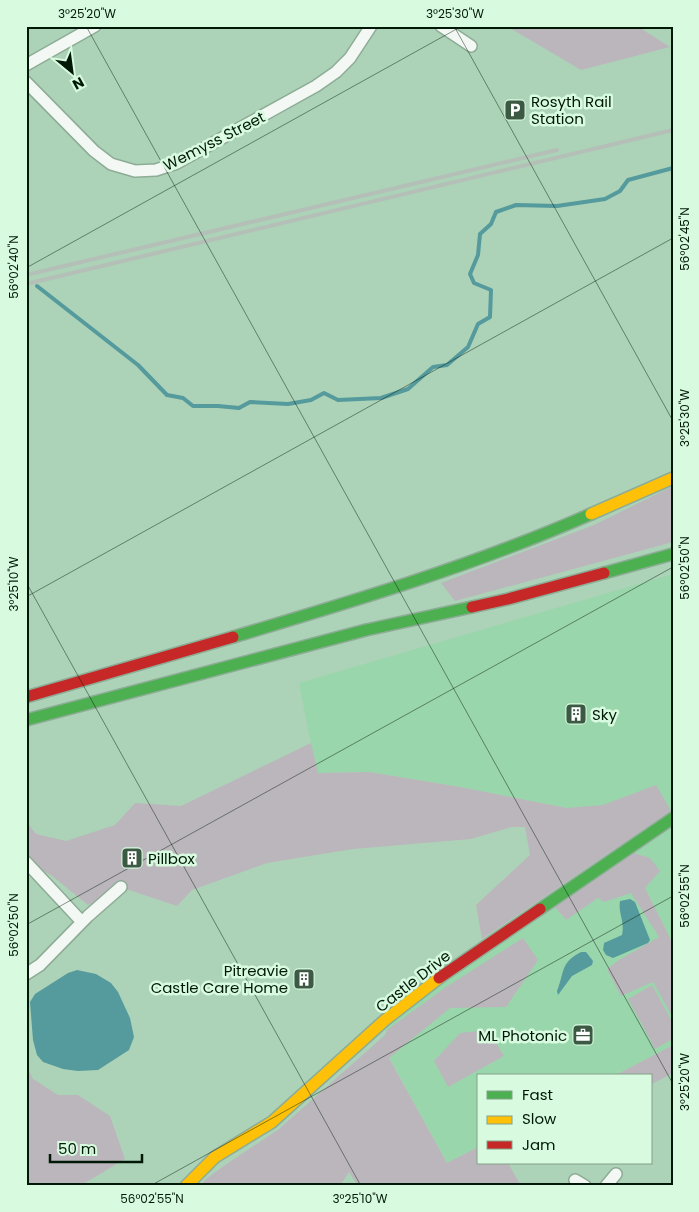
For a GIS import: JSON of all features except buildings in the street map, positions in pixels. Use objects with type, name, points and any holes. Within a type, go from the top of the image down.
[{"type":"main road","points":[[26,697],[371,596],[538,537],[673,478]]},
{"type":"main road","points":[[26,720],[213,669],[366,630],[508,599],[673,554]]},
{"type":"main road","name":"Castle Drive","points":[[186,1186],[215,1157],[272,1122],[414,996],[673,818]]},
{"type":"street","points":[[26,65],[95,26]]},
{"type":"street","name":"Wemyss Street","points":[[26,82],[94,151],[111,164],[135,171],[156,170],[177,163],[316,86],[336,72],[350,58],[371,26]]},
{"type":"street","points":[[441,26],[470,46]]},
{"type":"street","points":[[26,862],[82,922]]},
{"type":"street","points":[[26,974],[40,965],[82,922],[121,887]]},
{"type":"street","points":[[606,1186],[616,1174]]},
{"type":"shaded area","points":[[511,26],[637,26],[670,47],[581,70],[510,28]]},
{"type":"shaded area","points":[[673,486],[673,542],[455,601],[441,583],[594,525]]},
{"type":"shaded area","points":[[673,574],[673,1045],[618,1074],[477,1074],[477,1148],[447,1163],[389,1057],[385,1020],[628,849],[567,808],[460,787],[369,772],[317,773],[299,683]]},
{"type":"shaded area","points":[[311,743],[318,773],[369,772],[460,787],[567,808],[603,805],[656,785],[671,811],[482,939],[476,905],[530,855],[525,827],[512,827],[471,839],[353,849],[267,863],[192,890],[177,906],[126,889],[88,905],[51,875],[26,862],[26,821],[36,834],[66,841],[115,825],[135,803],[181,806]]},
{"type":"shaded area","points":[[634,853],[650,858],[660,871],[645,888],[673,944],[673,1018],[653,982],[621,996],[607,969],[659,937],[631,893],[604,902],[598,898],[566,920],[555,907]]},
{"type":"shaded area","points":[[523,938],[538,960],[506,1007],[450,1008],[389,1058],[447,1163],[477,1148],[477,1164],[509,1164],[521,1186],[358,1186],[349,1172],[340,1186],[200,1186],[207,1178],[279,1129],[385,1035],[387,1030],[446,987]]},
{"type":"shaded area","points":[[652,985],[673,1023],[673,1039],[655,1049],[628,999]]},
{"type":"shaded area","points":[[488,1030],[504,1056],[448,1087],[434,1061],[460,1033]]},
{"type":"shaded area","points":[[673,1045],[673,1073],[652,1084],[652,1074],[618,1074]]},
{"type":"shaded area","points":[[26,1065],[33,1079],[58,1095],[78,1095],[110,1116],[125,1159],[80,1186],[26,1186]]},
{"type":"water","points":[[630,899],[635,902],[650,940],[648,943],[613,958],[606,955],[603,950],[604,943],[622,935],[623,926],[620,901]]},
{"type":"water","points":[[581,952],[586,952],[593,961],[592,965],[572,976],[558,995],[557,991],[566,964]]},
{"type":"water","points":[[77,970],[96,974],[111,983],[118,992],[130,1018],[134,1037],[129,1050],[98,1070],[78,1071],[63,1069],[43,1062],[37,1055],[33,1040],[30,1002],[35,994],[68,973]]},
{"type":"waterway","points":[[37,286],[138,365],[167,395],[183,398],[193,406],[239,408],[250,402],[288,404],[311,400],[324,393],[338,400],[381,398],[408,389],[433,367],[447,365],[468,347],[478,324],[490,317],[491,290],[474,283],[470,274],[478,255],[480,234],[491,224],[496,212],[516,205],[557,206],[605,199],[620,191],[628,180],[673,168]]},
{"type":"railway","points":[[26,284],[673,130]]},
{"type":"railway","points":[[26,275],[557,150]]},
{"type":"traffic: fast","points":[[233,637],[369,596],[459,566],[591,514]]},
{"type":"traffic: fast","points":[[604,573],[673,554]]},
{"type":"traffic: fast","points":[[26,720],[366,630],[472,607]]},
{"type":"traffic: fast","points":[[540,909],[673,818]]},
{"type":"traffic: slow","points":[[591,514],[673,478]]},
{"type":"traffic: slow","points":[[186,1186],[215,1157],[272,1122],[385,1020],[439,978]]},
{"type":"traffic: jam","points":[[472,607],[604,573]]},
{"type":"traffic: jam","points":[[26,697],[233,637]]},
{"type":"traffic: jam","points":[[439,978],[540,909]]},
{"type":"place","name":"Rosyth Rail Station","points":[[515,110]]},
{"type":"place","name":"Sky","points":[[576,714]]},
{"type":"place","name":"Pillbox","points":[[132,858]]},
{"type":"place","name":"Pitreavie Castle Care Home","points":[[304,979]]},
{"type":"place","name":"ML Photonic","points":[[583,1035]]}]
